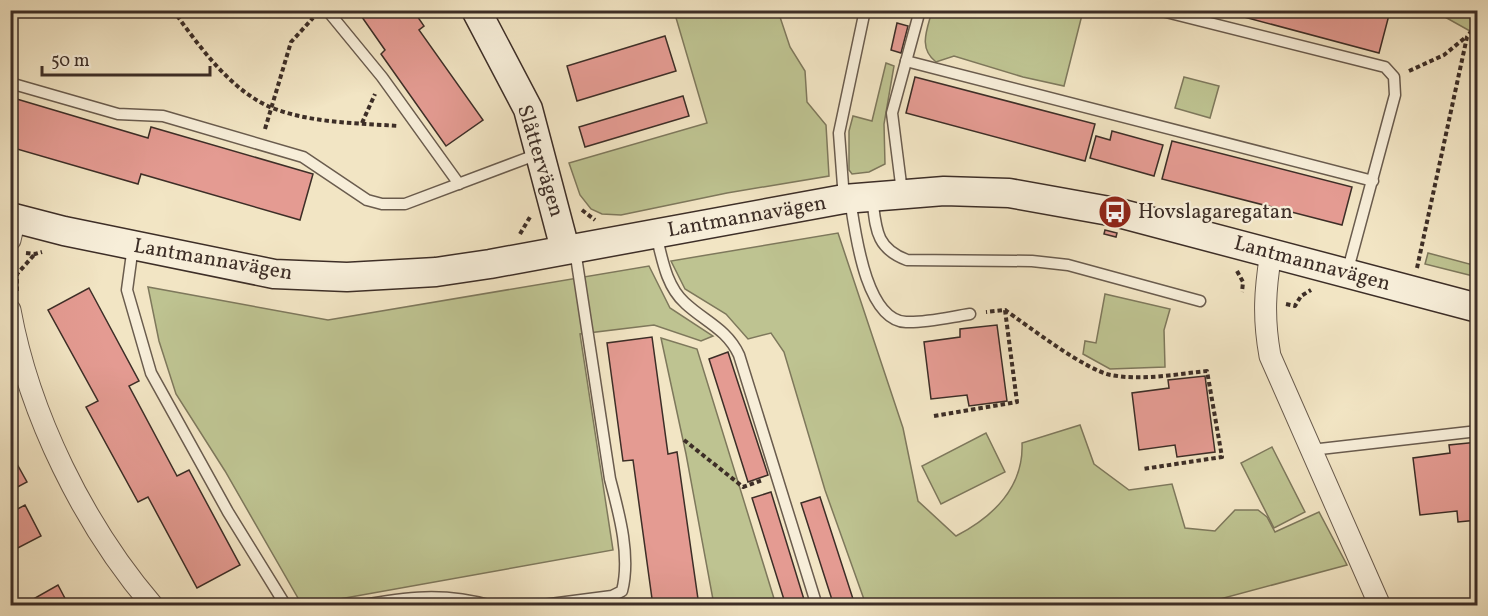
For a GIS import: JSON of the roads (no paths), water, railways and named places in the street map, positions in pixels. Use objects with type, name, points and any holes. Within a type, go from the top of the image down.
[{"type":"street","name":"Slåttervägen","points":[[476,10],[528,109],[553,202],[570,248]]},
{"type":"street","name":"Lantmannavägen","points":[[14,232],[133,246],[274,274],[347,277],[436,272],[855,198],[944,191],[998,193],[1053,200],[1115,212],[1478,308]]},
{"type":"street","points":[[1271,252],[1264,299],[1265,327],[1270,356],[1380,606]]},
{"type":"street","points":[[10,310],[36,401],[70,484],[110,548],[153,606]]},
{"type":"lane","points":[[327,10],[382,77],[459,184]]},
{"type":"lane","points":[[865,10],[838,133],[855,198],[859,253],[872,290],[885,314],[904,322],[970,314]]},
{"type":"lane","points":[[903,194],[892,113],[920,10]]},
{"type":"lane","points":[[1158,10],[1385,66],[1394,77],[1395,95],[1347,273]]},
{"type":"lane","points":[[906,62],[1373,181]]},
{"type":"lane","points":[[10,83],[118,114],[163,116],[303,157],[367,200],[382,204],[405,204],[540,153]]},
{"type":"lane","points":[[855,198],[875,225],[880,240],[892,254],[907,260],[1032,261],[1068,265],[1200,301]]},
{"type":"lane","points":[[656,234],[665,273],[684,302],[722,330],[734,344],[778,475],[817,606]]},
{"type":"lane","points":[[133,246],[127,290],[151,373],[228,512],[286,606]]},
{"type":"lane","points":[[535,606],[612,596],[622,591],[626,578],[620,515],[610,479],[570,248]]},
{"type":"lane","points":[[1311,450],[1478,431]]},
{"type":"lane","points":[[357,606],[409,596],[464,598],[492,606]]},
{"type":"place","name":"Hovslagaregatan","points":[[1115,212]]}]
